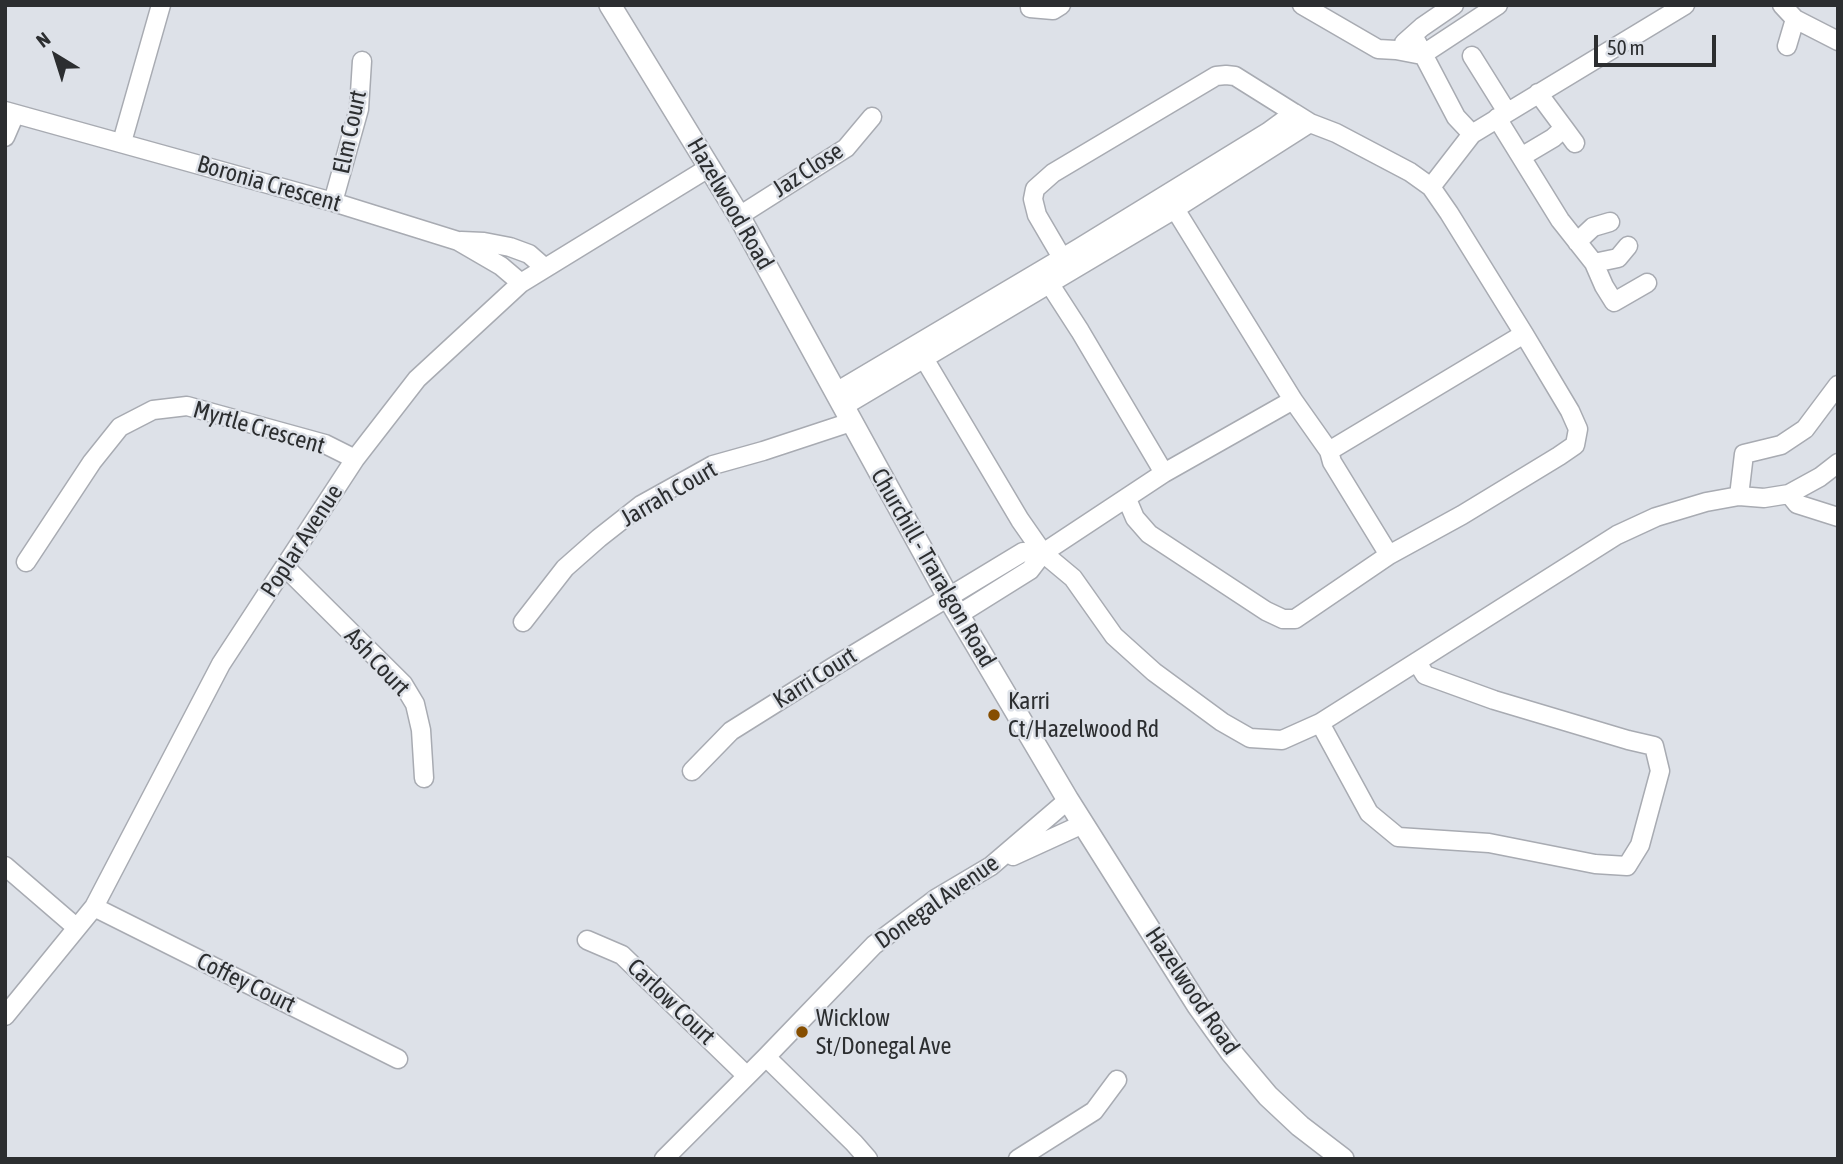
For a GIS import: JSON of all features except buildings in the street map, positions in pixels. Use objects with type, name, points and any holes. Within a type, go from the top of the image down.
[{"type":"main road","name":"Hazelwood Road","points":[[610,5],[739,216],[844,407]]},
{"type":"main road","name":"Churchill - Traralgon Road","points":[[844,407],[953,606],[1068,800]]},
{"type":"main road","name":"Hazelwood Road","points":[[1068,800],[1198,1006],[1231,1052],[1268,1096],[1300,1126],[1343,1159]]},
{"type":"street","points":[[122,142],[160,5]]},
{"type":"street","points":[[1030,8],[1053,9],[1061,5]]},
{"type":"street","points":[[1302,5],[1378,49],[1422,55]]},
{"type":"street","points":[[1396,50],[1454,5]]},
{"type":"street","points":[[1422,55],[1474,12],[1499,5]]},
{"type":"street","points":[[1431,187],[1472,134],[1685,5]]},
{"type":"street","points":[[1787,46],[1788,12],[1838,41]]},
{"type":"street","points":[[1413,35],[1456,117],[1472,134]]},
{"type":"street","points":[[1472,56],[1521,157],[1560,220],[1594,263],[1614,302],[1647,283]]},
{"type":"street","name":"Elm Court","points":[[333,202],[359,109],[362,61]]},
{"type":"street","points":[[1066,264],[1037,215],[1033,200],[1035,189],[1053,173],[1216,76],[1234,76],[1310,123],[1336,133],[1410,172],[1431,187],[1524,334],[1578,429],[1575,445],[1559,457],[1389,555],[1295,619],[1283,619],[1266,611],[1149,534],[1135,518],[1126,499]]},
{"type":"street","points":[[1538,93],[1575,143]]},
{"type":"street","points":[[5,137],[10,112]]},
{"type":"street","name":"Boronia Crescent","points":[[10,112],[333,202],[458,241],[500,266],[520,283]]},
{"type":"street","points":[[844,407],[925,360],[1294,113]]},
{"type":"street","name":"Jaz Close","points":[[739,216],[846,148],[872,117]]},
{"type":"street","points":[[1082,254],[1175,209],[1310,123]]},
{"type":"street","points":[[1521,157],[1553,138],[1564,128]]},
{"type":"street","name":"Poplar Avenue","points":[[5,1016],[94,908],[222,664],[355,459],[417,379],[520,283],[710,167]]},
{"type":"street","points":[[1175,209],[1293,400],[1329,451],[1332,462],[1389,555]]},
{"type":"street","points":[[1577,242],[1593,227],[1609,222]]},
{"type":"street","points":[[458,241],[510,247],[529,254],[545,268]]},
{"type":"street","points":[[1594,263],[1618,258],[1628,246]]},
{"type":"street","points":[[844,407],[1041,282]]},
{"type":"street","points":[[1041,282],[1080,331],[1164,473]]},
{"type":"street","points":[[1329,451],[1524,334]]},
{"type":"street","points":[[925,360],[1020,520],[1043,553],[1073,578],[1114,636],[1154,672],[1222,722],[1250,738],[1282,740],[1320,723],[1617,535],[1656,517],[1706,502],[1739,496],[1764,498],[1789,494],[1820,477],[1838,463]]},
{"type":"street","points":[[1739,496],[1744,454],[1782,445],[1805,429],[1838,385]]},
{"type":"street","name":"Karri Court","points":[[692,771],[731,731],[953,606],[1030,570],[1043,553],[1164,473],[1293,400]]},
{"type":"street","name":"Myrtle Crescent","points":[[26,562],[92,462],[120,427],[153,410],[187,406],[325,444],[355,459]]},
{"type":"street","name":"Jarrah Court","points":[[523,622],[565,568],[641,505],[713,465],[762,451],[844,407]]},
{"type":"street","points":[[1789,494],[1797,504],[1838,517]]},
{"type":"street","name":"Ash Court","points":[[286,568],[403,684],[415,705],[421,730],[424,778]]},
{"type":"street","points":[[1320,723],[1368,813],[1398,837],[1489,843],[1595,864],[1627,866],[1640,845],[1660,771],[1654,746],[1494,700],[1425,675],[1417,662]]},
{"type":"street","name":"Donegal Avenue","points":[[664,1159],[874,945],[937,898],[991,866],[1068,800]]},
{"type":"street","points":[[991,866],[1083,824]]},
{"type":"street","points":[[5,866],[77,928]]},
{"type":"street","name":"Coffey Court","points":[[94,908],[398,1059]]},
{"type":"street","name":"Carlow Court","points":[[587,940],[622,955],[747,1076]]},
{"type":"street","points":[[766,1057],[869,1159]]},
{"type":"street","points":[[1018,1159],[1094,1111],[1117,1080]]},
{"type":"place","name":"Karri Ct/Hazelwood Rd","points":[[994,715]]},
{"type":"place","name":"Wicklow St/Donegal Ave","points":[[802,1032]]}]
